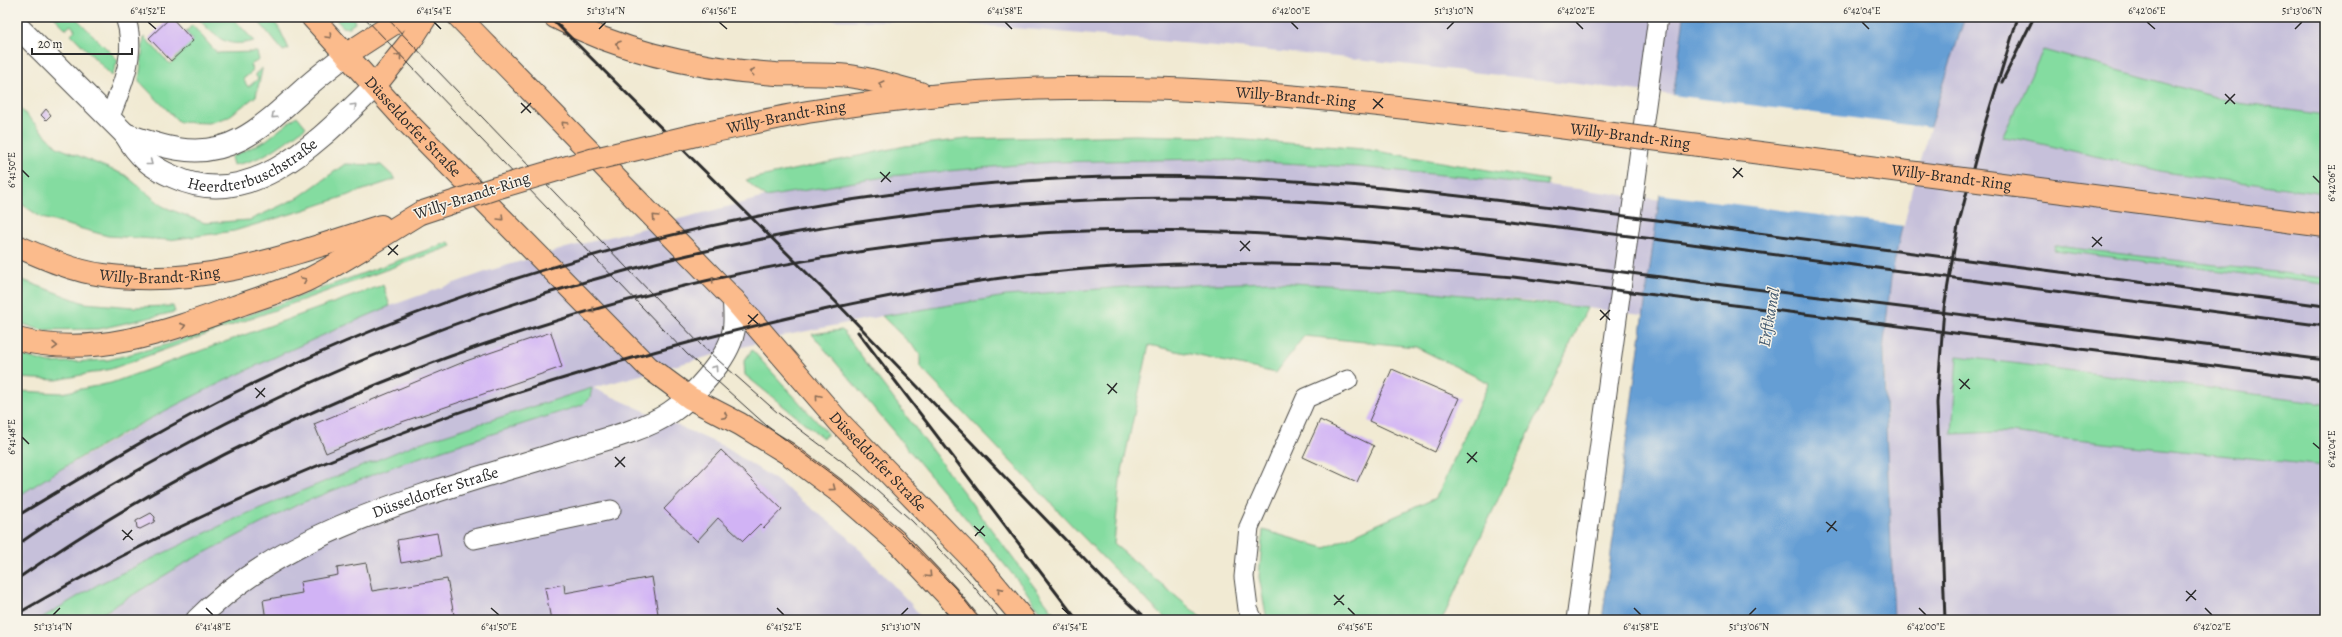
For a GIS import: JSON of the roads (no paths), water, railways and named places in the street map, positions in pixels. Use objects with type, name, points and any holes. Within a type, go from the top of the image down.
[{"type":"main road","name":"Düsseldorfer Straße","points":[[312,17],[411,126],[643,362],[690,398],[740,424],[781,449],[842,495],[897,542],[947,595],[967,620]]},
{"type":"main road","points":[[347,54],[404,17]]},
{"type":"main road","points":[[374,86],[410,42],[426,17]]},
{"type":"main road","name":"Düsseldorfer Straße","points":[[459,17],[734,300],[841,424],[981,568],[1024,620]]},
{"type":"main road","name":"Willy-Brandt-Ring","points":[[555,17],[584,32],[655,56],[714,68],[776,74],[849,76],[933,96]]},
{"type":"main road","name":"Willy-Brandt-Ring","points":[[17,246],[53,262],[102,275],[167,279],[233,270],[309,249],[496,188],[591,160],[700,134],[813,111],[933,96],[1066,88],[1226,90],[1401,106],[2325,226]]},
{"type":"main road","points":[[17,339],[42,346],[85,347],[132,340],[186,325],[305,281],[420,213]]},
{"type":"street","name":"Heerdterbuschstraße","points":[[17,26],[125,134],[135,152],[160,171],[184,182],[228,187],[266,176],[289,162],[334,126],[374,86]]},
{"type":"street","name":"Heerdterbuschstraße","points":[[125,134],[179,149],[207,150],[234,144],[262,127],[347,54]]},
{"type":"street","name":"Düsseldorfer Straße","points":[[197,620],[247,576],[285,553],[362,518],[638,427],[670,414],[690,398],[719,362],[733,334],[734,300]]},
{"type":"lane","points":[[109,119],[128,70],[131,31],[125,17]]},
{"type":"lane","points":[[1576,620],[1658,17]]},
{"type":"lane","points":[[1253,620],[1248,609],[1244,577],[1249,527],[1306,398],[1348,380]]},
{"type":"lane","points":[[474,538],[611,510]]},
{"type":"water","name":"Erftkanal","points":[[1684,17],[1965,17],[1910,189],[1891,278],[1883,351],[1894,620],[1602,620]]},
{"type":"tram line","points":[[364,17],[687,354],[767,426],[849,487],[902,534],[955,588],[980,620]]},
{"type":"tram line","points":[[386,17],[701,345],[778,413],[859,474],[912,521],[967,578],[1001,620]]},
{"type":"railway","points":[[550,17],[835,301],[1109,585],[1146,620]]},
{"type":"railway","points":[[1945,620],[1937,403],[1944,308],[1958,226],[1983,130],[2018,17]]},
{"type":"railway","points":[[2002,82],[2034,17]]},
{"type":"railway","points":[[17,516],[130,449],[187,417],[246,387],[344,342],[444,303],[547,269],[650,240],[756,217],[862,198],[969,186],[1076,178],[1151,176],[1301,181],[1375,187],[1524,203],[2325,306]]},
{"type":"railway","points":[[17,545],[103,490],[192,441],[308,384],[427,335],[548,293],[672,259],[798,232],[925,213],[1053,202],[1182,198],[1248,199],[1380,207],[1577,229],[2325,326]]},
{"type":"railway","points":[[17,579],[135,504],[260,437],[391,379],[527,330],[665,290],[806,261],[946,241],[1086,231],[1161,230],[1235,232],[1310,237],[1460,251],[2325,360]]},
{"type":"railway","points":[[17,614],[98,569],[181,526],[266,488],[352,452],[439,419],[527,390],[616,362],[706,338],[806,314],[959,284],[1062,271],[1164,265],[1264,264],[1364,267],[1513,277],[2325,380]]},
{"type":"railway","points":[[858,332],[1077,620]]}]
